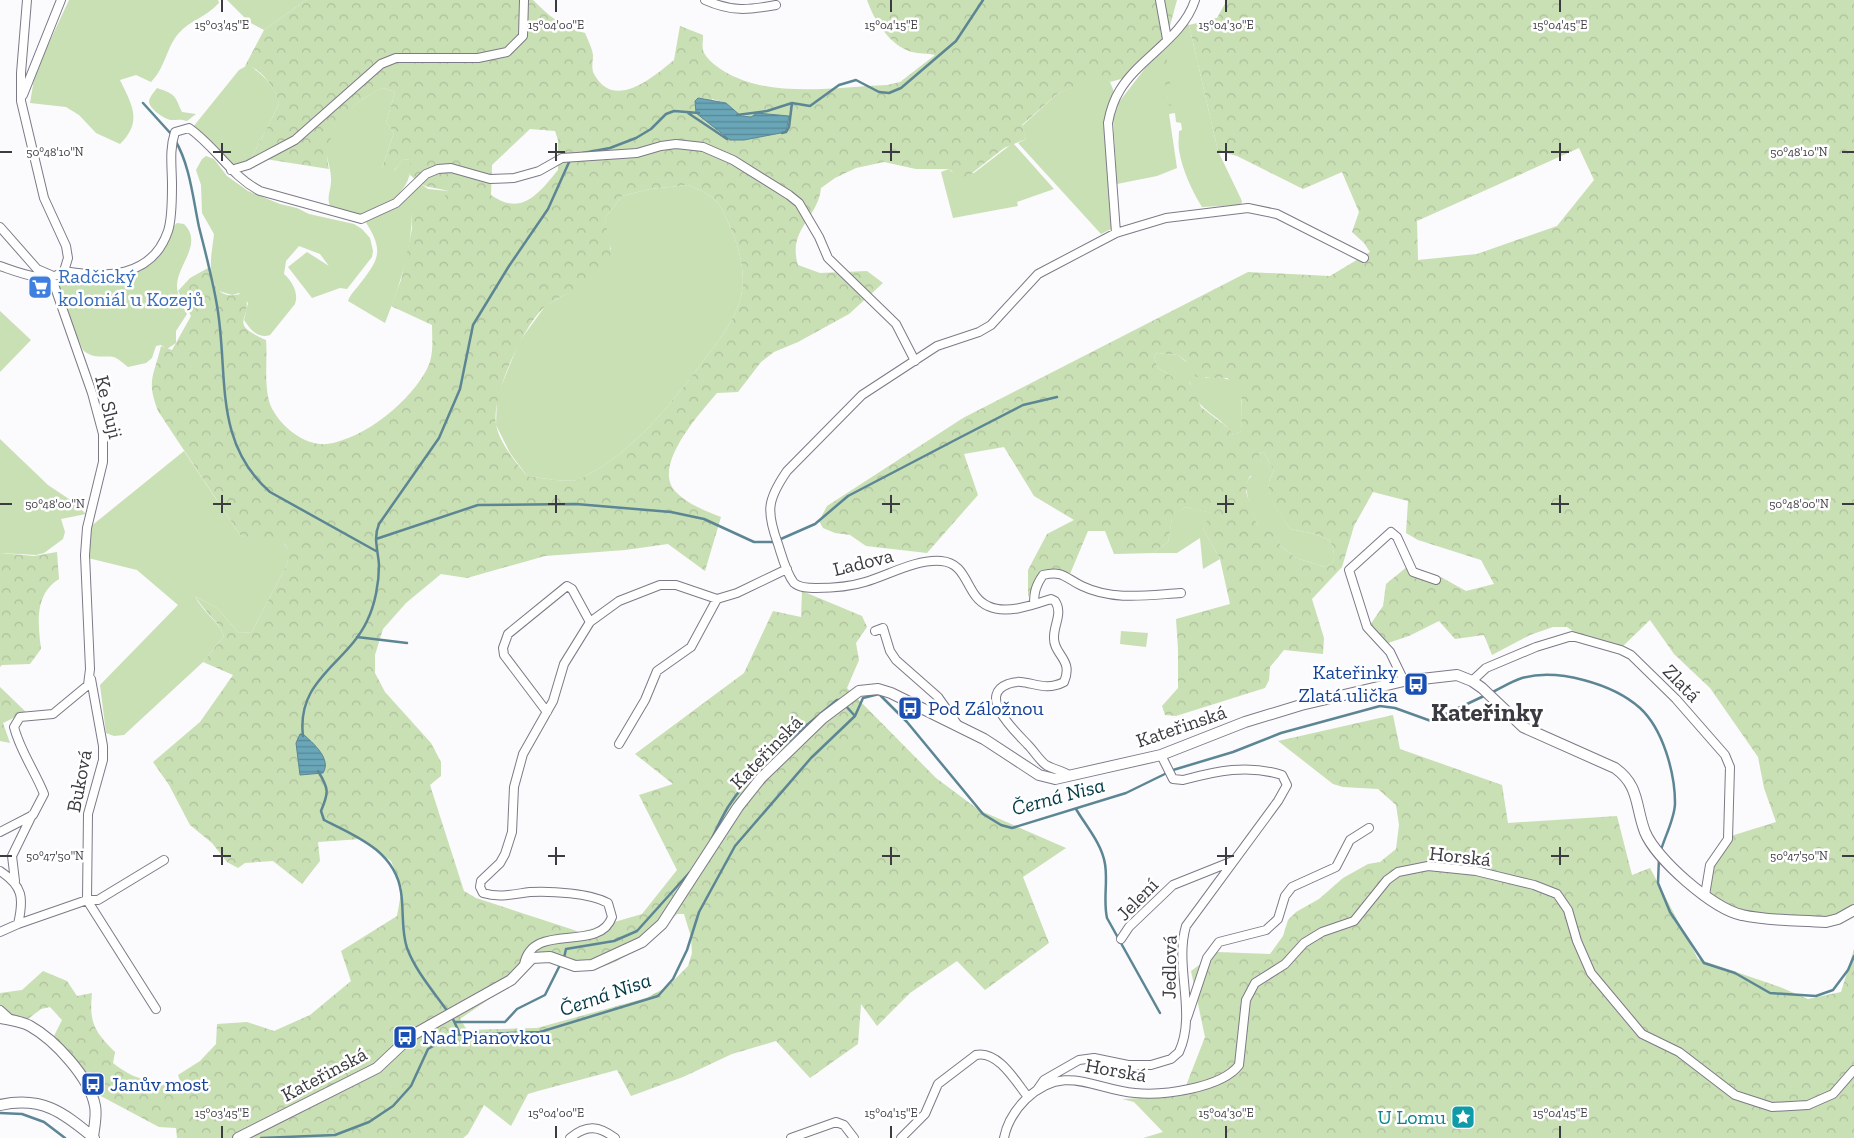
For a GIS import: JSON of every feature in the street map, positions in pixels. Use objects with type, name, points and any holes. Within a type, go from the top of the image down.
[{"type":"street","points":[[28,0],[21,73],[21,102],[44,198],[66,246],[68,258],[64,271]]},
{"type":"street","points":[[21,102],[35,61],[62,0]]},
{"type":"street","points":[[231,170],[248,165],[295,140],[381,64],[396,58],[478,58],[507,52],[523,36],[524,0]]},
{"type":"street","points":[[705,0],[724,8],[753,9],[776,5]]},
{"type":"street","points":[[1160,0],[1167,39]]},
{"type":"street","points":[[1116,233],[1108,123],[1112,106],[1120,89],[1178,27],[1195,0]]},
{"type":"street","points":[[0,266],[33,276],[51,276],[64,271],[88,275],[128,272],[142,266],[155,253],[168,231],[172,186],[171,144],[175,132],[189,128],[203,138],[245,184],[260,191],[360,219],[396,203],[426,174],[438,169],[451,168],[490,178],[514,178],[539,171],[565,158],[637,153],[660,146],[688,144],[703,147],[733,160],[789,195],[799,204],[819,237],[828,258],[896,324],[915,362]]},
{"type":"street","name":"Ladova","points":[[1070,776],[1062,770],[1046,765],[1000,713],[996,702],[998,692],[1007,684],[1017,682],[1054,687],[1064,682],[1067,674],[1065,660],[1055,643],[1054,636],[1059,615],[1058,604],[1051,599],[1008,609],[989,607],[974,594],[959,568],[954,563],[944,561],[929,562],[850,586],[798,586],[787,569],[770,522],[770,501],[787,471],[857,400],[937,346],[979,332],[991,325],[1038,274],[1116,233],[1166,218],[1248,208],[1277,214],[1364,258]]},
{"type":"street","points":[[0,228],[37,269],[51,276]]},
{"type":"street","name":"Ke Sluji","points":[[18,924],[22,904],[15,881],[12,856],[44,794],[34,770],[18,742],[14,727],[20,717],[53,714],[88,685],[90,669],[85,555],[87,528],[102,462],[103,434],[92,393],[51,276]]},
{"type":"street","points":[[1404,681],[1390,652],[1367,627],[1349,570],[1391,532],[1397,537],[1413,572],[1436,580]]},
{"type":"street","points":[[524,965],[526,954],[536,946],[565,937],[598,934],[604,930],[612,917],[608,903],[600,898],[545,892],[492,896],[483,893],[480,887],[481,880],[500,863],[512,832],[514,788],[522,754],[547,712],[564,664],[590,622],[619,601],[660,585],[676,585],[717,599],[737,593],[787,569]]},
{"type":"street","points":[[1034,604],[1034,592],[1038,582],[1043,575],[1054,572],[1068,577],[1082,586],[1118,597],[1181,593]]},
{"type":"street","points":[[547,712],[522,676],[504,655],[503,648],[508,634],[567,586],[572,589],[590,622]]},
{"type":"street","points":[[619,744],[645,700],[657,671],[691,647],[717,599]]},
{"type":"street","points":[[875,631],[883,628],[890,651],[896,660],[938,697],[957,724]]},
{"type":"street","name":"Zlatá","points":[[1472,681],[1486,668],[1536,647],[1572,636],[1621,650],[1631,655],[1676,698],[1725,755],[1730,767],[1728,839],[1710,865],[1705,895]]},
{"type":"street","name":"Buková","points":[[87,900],[88,814],[103,760],[103,746],[90,669]]},
{"type":"street","name":"Kateřinská","points":[[238,1138],[377,1068],[411,1036],[511,980],[532,958],[540,956],[550,957],[575,966],[592,965],[642,942],[662,924],[738,807],[761,778],[823,718],[859,692],[878,688],[957,724],[991,743],[1039,775],[1055,779],[1163,759],[1245,722],[1301,705],[1404,681],[1457,675],[1472,681],[1482,688],[1523,727],[1615,768],[1624,775],[1630,782],[1645,831],[1655,850],[1705,895],[1724,909],[1742,915],[1826,922],[1838,919],[1854,910]]},
{"type":"street","name":"Jedlová","points":[[1037,1090],[1049,1076],[1084,1058],[1101,1059],[1128,1065],[1151,1065],[1171,1059],[1180,1052],[1185,1024],[1183,944],[1186,926],[1278,801],[1287,785],[1282,776],[1260,770],[1241,768],[1182,780],[1173,779],[1163,759]]},
{"type":"street","points":[[0,832],[33,815]]},
{"type":"street","points":[[1185,1024],[1207,958],[1219,942],[1266,930],[1278,919],[1285,896],[1292,887],[1336,867],[1350,840],[1369,828]]},
{"type":"street","points":[[0,932],[87,900],[98,900],[164,860]]},
{"type":"street","name":"Jelení","points":[[1121,939],[1129,927],[1172,885],[1233,861]]},
{"type":"street","name":"Horská","points":[[1004,1138],[1014,1114],[1028,1098],[1037,1090],[1055,1081],[1068,1079],[1135,1093],[1152,1093],[1184,1090],[1225,1078],[1239,1065],[1246,1000],[1255,983],[1285,964],[1304,943],[1322,932],[1354,921],[1387,880],[1398,872],[1428,866],[1476,871],[1534,884],[1557,894],[1568,910],[1577,941],[1591,973],[1642,1034],[1679,1052],[1736,1094],[1772,1107],[1808,1105],[1834,1094],[1854,1070]]},
{"type":"street","points":[[0,871],[15,881]]},
{"type":"street","points":[[87,900],[156,1009]]},
{"type":"street","points":[[0,1010],[11,1020]]},
{"type":"street","points":[[0,1018],[28,1025],[49,1039],[73,1065],[91,1090],[96,1108],[93,1138]]},
{"type":"street","points":[[901,1138],[925,1114],[938,1084],[976,1055],[982,1053],[991,1057],[1009,1073],[1028,1098]]},
{"type":"street","points":[[0,1105],[20,1101],[44,1105],[68,1117],[93,1138]]},
{"type":"street","points":[[791,1138],[836,1122],[844,1125],[854,1138]]},
{"type":"street","points":[[570,1138],[581,1129],[593,1127],[603,1129],[615,1138]]},
{"type":"green space","points":[[69,0],[218,0],[219,3],[214,8],[178,34],[156,77],[151,82],[136,75],[120,80],[131,105],[133,120],[127,136],[120,144],[96,133],[79,115],[66,107],[30,103],[35,73]]},
{"type":"green space","points":[[227,0],[306,0],[264,30],[249,22]]},
{"type":"green space","points":[[306,0],[533,0],[557,21],[585,33],[593,55],[593,72],[602,85],[612,90],[622,91],[633,88],[655,75],[674,60],[680,26],[703,35],[703,48],[706,56],[715,65],[733,76],[754,84],[775,88],[821,89],[887,85],[900,82],[935,55],[912,52],[897,44],[879,24],[867,0],[1177,0],[1165,44],[1173,105],[1169,106],[1159,50],[1139,74],[1110,82],[1100,75],[1057,94],[1022,125],[1026,139],[1004,148],[967,177],[961,178],[949,169],[916,169],[884,162],[856,168],[835,178],[821,188],[815,208],[800,233],[797,242],[798,265],[820,273],[867,271],[883,283],[849,314],[798,342],[774,352],[761,362],[738,392],[717,393],[690,426],[673,455],[669,469],[670,482],[677,493],[687,501],[721,517],[705,571],[668,544],[625,550],[545,556],[467,578],[441,574],[406,603],[383,629],[375,655],[375,673],[385,692],[431,743],[441,762],[441,776],[430,785],[464,891],[476,898],[580,932],[642,914],[677,870],[639,795],[673,784],[635,754],[744,673],[773,611],[801,617],[802,591],[862,616],[867,627],[856,643],[859,660],[847,688],[936,778],[979,810],[1066,848],[1023,877],[1049,943],[985,990],[957,961],[910,993],[877,1026],[861,1004],[858,1044],[810,1078],[776,1041],[732,1054],[683,1077],[631,1096],[617,1070],[528,1094],[511,1126],[484,1105],[468,1134],[463,1138],[177,1138],[176,1128],[159,1127],[97,1094],[53,1038],[62,1020],[50,1007],[41,1009],[28,1019],[11,1015],[0,1006],[0,993],[22,990],[43,971],[67,981],[77,996],[92,993],[92,1019],[102,1038],[115,1052],[113,1063],[138,1078],[181,1084],[178,1075],[200,1061],[216,1044],[217,1024],[247,1022],[274,1031],[310,1015],[351,981],[341,951],[397,916],[402,888],[391,861],[361,839],[318,842],[320,861],[302,884],[273,861],[245,863],[238,868],[227,862],[212,843],[190,825],[169,785],[153,762],[200,722],[233,675],[203,662],[224,636],[218,625],[195,596],[217,608],[239,633],[252,632],[287,564],[288,554],[287,548],[280,542],[255,541],[240,535],[158,411],[152,392],[152,378],[161,346],[172,350],[191,316],[178,291],[190,278],[208,268],[211,269],[212,278],[219,291],[228,295],[245,294],[247,303],[243,320],[244,325],[254,334],[266,340],[267,387],[270,405],[278,418],[290,430],[311,442],[327,444],[342,441],[386,416],[399,405],[421,380],[431,357],[432,325],[391,306],[401,280],[412,229],[412,206],[439,205],[448,191],[428,187],[416,180],[410,175],[410,160],[403,159],[391,171],[385,172],[382,168],[394,132],[386,123],[395,92],[383,88],[360,101],[341,120],[329,143],[327,156],[329,169],[252,157],[279,104],[275,92],[262,74],[251,67],[245,66],[264,30]],"holes":[[[712,99],[726,103],[741,116],[751,117],[757,113],[789,116],[726,139],[715,128]],[[530,129],[555,131],[558,140],[558,170],[544,187],[529,199],[521,203],[512,204],[491,195],[492,165]],[[688,185],[706,193],[720,205],[734,237],[742,264],[743,282],[737,309],[729,326],[675,397],[630,446],[595,471],[576,480],[527,476],[504,445],[496,424],[499,396],[511,360],[529,326],[547,305],[596,279],[608,266],[611,255],[605,218],[622,196],[650,189]],[[677,914],[684,914],[691,937],[692,953],[688,966],[667,987],[646,998],[537,1028],[467,1030],[460,1019],[511,984],[539,960],[580,967],[593,968],[604,966],[627,955],[649,939]]]},
{"type":"green space","points":[[1227,0],[1854,0],[1854,904],[1848,909],[1826,918],[1781,916],[1738,908],[1711,896],[1710,886],[1714,864],[1731,836],[1776,822],[1764,788],[1758,757],[1710,688],[1674,654],[1650,620],[1621,648],[1577,634],[1567,627],[1553,627],[1530,635],[1492,655],[1484,635],[1455,639],[1439,621],[1409,636],[1385,644],[1370,625],[1383,606],[1386,584],[1408,566],[1439,576],[1466,591],[1494,584],[1481,560],[1418,540],[1406,533],[1408,501],[1373,492],[1354,526],[1342,567],[1312,599],[1324,638],[1323,654],[1284,650],[1270,667],[1269,680],[1265,688],[1176,716],[1165,715],[1162,706],[1178,688],[1176,619],[1230,604],[1220,559],[1203,529],[1211,513],[1185,507],[1172,519],[1168,542],[1153,553],[1114,554],[1105,531],[1088,531],[1070,574],[1055,569],[1045,570],[1028,597],[1028,570],[1047,534],[1074,520],[1034,496],[1004,447],[964,454],[978,495],[927,553],[866,546],[850,535],[835,533],[823,528],[819,521],[827,506],[963,418],[1248,272],[1330,276],[1370,252],[1364,243],[1352,232],[1359,212],[1342,172],[1303,189],[1237,156],[1218,151],[1189,25],[1217,18]],"holes":[[[1579,148],[1594,180],[1557,226],[1477,254],[1418,260],[1417,221]],[[1157,353],[1178,355],[1186,361],[1196,377],[1227,378],[1239,388],[1242,401],[1241,431],[1234,435],[1227,427],[1201,407],[1188,379],[1175,378],[1158,368],[1154,356]],[[1264,452],[1274,471],[1269,486],[1272,501],[1276,508],[1290,529],[1315,534],[1329,540],[1334,556],[1334,560],[1329,565],[1325,567],[1296,558],[1281,546],[1276,535],[1257,525],[1246,492],[1250,476],[1261,474],[1263,470],[1259,454]]]},
{"type":"green space","points":[[1185,22],[1189,25],[1218,151],[1242,201],[1241,205],[1202,207],[1182,165],[1179,150],[1179,131],[1182,130],[1181,123],[1176,122],[1175,113],[1169,114],[1177,168],[1157,176],[1117,184],[1113,116],[1119,102],[1160,49],[1169,105],[1165,44]]},
{"type":"green space","points":[[248,65],[259,72],[268,82],[275,92],[279,104],[252,157],[247,162],[233,165],[193,127],[239,70]]},
{"type":"green space","points":[[1100,74],[1110,82],[1115,94],[1104,124],[1113,224],[1111,229],[1101,234],[1018,143],[1026,139],[1022,126],[1057,94]]},
{"type":"green space","points":[[157,88],[174,96],[182,112],[196,114],[187,121],[171,120],[161,116],[152,108],[149,102]]},
{"type":"green space","points":[[383,88],[395,92],[386,123],[394,132],[382,168],[395,170],[403,159],[410,160],[408,181],[402,190],[385,205],[364,214],[354,215],[331,208],[329,197],[331,174],[327,158],[327,144],[330,135],[341,118],[349,110],[366,97]]},
{"type":"green space","points":[[1013,143],[1054,189],[1017,202],[1018,206],[953,218],[941,172],[949,169],[952,172],[974,173]]},
{"type":"green space","points":[[206,156],[214,159],[227,176],[248,191],[309,214],[354,224],[362,229],[370,238],[373,251],[372,257],[347,289],[340,288],[312,298],[288,267],[307,252],[329,266],[320,254],[299,246],[286,261],[284,274],[294,288],[295,304],[270,335],[261,336],[251,330],[244,320],[248,303],[239,293],[232,295],[219,291],[212,278],[211,256],[214,234],[202,213],[201,185],[196,170],[202,159]]},
{"type":"green space","points":[[420,183],[428,189],[448,191],[440,205],[412,211],[407,254],[400,282],[385,323],[348,301],[371,268],[377,254],[375,240],[365,221],[394,206]]},
{"type":"green space","points":[[688,185],[706,193],[720,205],[737,245],[742,264],[743,282],[740,300],[729,326],[661,414],[630,446],[613,459],[595,471],[572,481],[527,476],[510,453],[496,425],[497,397],[519,342],[546,305],[593,280],[611,249],[606,235],[605,218],[622,196],[650,189]]},
{"type":"green space","points":[[177,223],[184,224],[189,231],[191,246],[177,284],[179,295],[187,314],[176,331],[176,343],[167,349],[161,345],[156,346],[152,358],[146,363],[128,367],[114,357],[95,356],[87,353],[83,350],[64,308],[59,285],[77,280],[107,281],[128,276],[147,267],[160,253],[170,232]]},
{"type":"green space","points":[[0,311],[31,340],[0,372]]},
{"type":"green space","points":[[1157,353],[1178,355],[1206,378],[1221,378],[1236,383],[1241,391],[1241,431],[1234,435],[1204,408],[1195,398],[1190,382],[1175,378],[1158,368],[1154,356]]},
{"type":"green space","points":[[0,439],[48,485],[75,503],[86,514],[61,519],[65,532],[63,539],[44,553],[36,555],[0,553]]},
{"type":"green space","points":[[184,451],[240,535],[256,541],[282,542],[288,552],[287,564],[252,632],[239,633],[217,608],[195,596],[218,625],[224,636],[203,662],[124,735],[114,736],[106,733],[100,685],[178,605],[137,570],[88,558],[90,527]]},
{"type":"green space","points":[[1264,452],[1274,471],[1269,486],[1270,494],[1277,508],[1290,529],[1315,534],[1329,540],[1333,548],[1334,560],[1329,565],[1325,567],[1296,558],[1281,546],[1278,540],[1257,525],[1246,488],[1248,480],[1261,464],[1259,454]]},
{"type":"green space","points":[[1185,507],[1212,513],[1203,529],[1220,559],[1203,569],[1200,538],[1177,553],[1153,553],[1168,542],[1172,518]]},
{"type":"green space","points":[[57,552],[59,579],[45,593],[40,610],[41,649],[30,664],[2,665],[0,667],[0,553],[34,556]]},
{"type":"green space","points":[[1121,631],[1148,633],[1146,647],[1120,644]]},
{"type":"green space","points":[[0,687],[26,712],[3,723],[10,743],[0,741]]},
{"type":"green space","points":[[1393,715],[1400,749],[1502,785],[1508,823],[1617,816],[1632,875],[1650,868],[1698,959],[1780,987],[1808,999],[1841,992],[1854,949],[1854,1138],[1143,1138],[1163,1132],[1134,1102],[1122,1099],[1182,1096],[1205,1037],[1191,971],[1217,952],[1270,954],[1283,936],[1288,920],[1296,912],[1319,899],[1343,878],[1368,864],[1380,862],[1396,849],[1399,825],[1396,805],[1378,789],[1343,787],[1333,784],[1278,741]]},
{"type":"water","points":[[698,98],[726,103],[741,116],[751,117],[757,113],[789,116],[786,132],[744,140],[730,140],[696,113],[695,101]]},
{"type":"water","points":[[300,734],[303,734],[312,742],[323,757],[325,768],[323,773],[300,775],[296,743]]},
{"type":"waterway","points":[[737,115],[767,111],[792,103],[810,106],[839,85],[856,80],[879,92],[889,93],[901,88],[956,41],[983,0]]},
{"type":"waterway","points":[[143,103],[172,135]]},
{"type":"waterway","points":[[782,133],[786,132],[789,127],[792,103]]},
{"type":"waterway","points":[[572,155],[610,148],[636,138],[651,129],[666,114],[674,111],[699,113]]},
{"type":"waterway","points":[[688,113],[727,139]]},
{"type":"waterway","points":[[175,140],[188,171],[199,227],[210,269],[218,312],[227,408],[232,431],[240,452],[252,473],[270,492],[376,551]]},
{"type":"waterway","points":[[303,736],[303,716],[307,700],[325,673],[358,636],[372,608],[378,579],[379,565],[376,539],[379,524],[439,438],[460,389],[473,325],[509,266],[548,209],[570,160]]},
{"type":"waterway","points":[[376,539],[478,505],[576,504],[671,512],[704,519],[754,542],[774,542],[815,524],[848,496],[1023,405],[1057,397]]},
{"type":"waterway","points":[[357,637],[407,643]]},
{"type":"waterway","name":"Černá Nisa","points":[[1491,693],[1522,678],[1536,675],[1552,675],[1584,680],[1600,685],[1629,699],[1640,708],[1655,727],[1661,739],[1673,778],[1675,809],[1661,850]]},
{"type":"waterway","name":"Černá Nisa","points":[[261,1138],[335,1135],[369,1122],[393,1106],[411,1086],[428,1049],[452,1035],[540,1032],[658,996],[673,979],[687,950],[699,912],[735,846],[811,758],[855,716],[863,698],[879,694],[907,722],[983,814],[1001,825],[1012,828],[1126,793],[1173,770],[1233,752],[1281,733],[1380,706],[1395,708],[1431,721],[1486,695]]},
{"type":"waterway","points":[[712,838],[728,807],[751,777],[793,737],[837,700],[840,700]]},
{"type":"waterway","points":[[844,704],[855,716]]},
{"type":"waterway","points":[[318,771],[327,791],[321,811],[324,820],[361,839],[382,855],[391,866],[401,892],[407,948],[420,974],[448,1012]]},
{"type":"waterway","points":[[1076,809],[1101,849],[1106,871],[1105,904],[1107,918],[1160,1013]]},
{"type":"waterway","name":"Černá Nisa","points":[[1659,858],[1658,883],[1670,912],[1704,963],[1735,973],[1770,993],[1816,996],[1833,990],[1848,970],[1854,956]]},
{"type":"waterway","points":[[564,958],[566,949],[614,941],[637,931],[690,872]]},
{"type":"waterway","points":[[455,1022],[505,1022],[517,1009],[545,995],[560,965]]},
{"type":"waterway","points":[[452,1017],[460,1034]]},
{"type":"waterway","name":"Černá Nisa","points":[[0,1113],[22,1114],[44,1122],[65,1138]]},
{"type":"place","name":"Radčický koloniál u Kozejů","points":[[40,287]]},
{"type":"place","name":"Kateřinky Zlatá ulička","points":[[1416,684]]},
{"type":"place","name":"Pod Záložnou","points":[[910,708]]},
{"type":"place","name":"Nad Pianovkou","points":[[405,1037]]},
{"type":"place","name":"Janův most","points":[[93,1084]]},
{"type":"place","name":"U Lomu","points":[[1463,1117]]},
{"type":"district","name":"Kateřinky","points":[[1487,712]]}]
